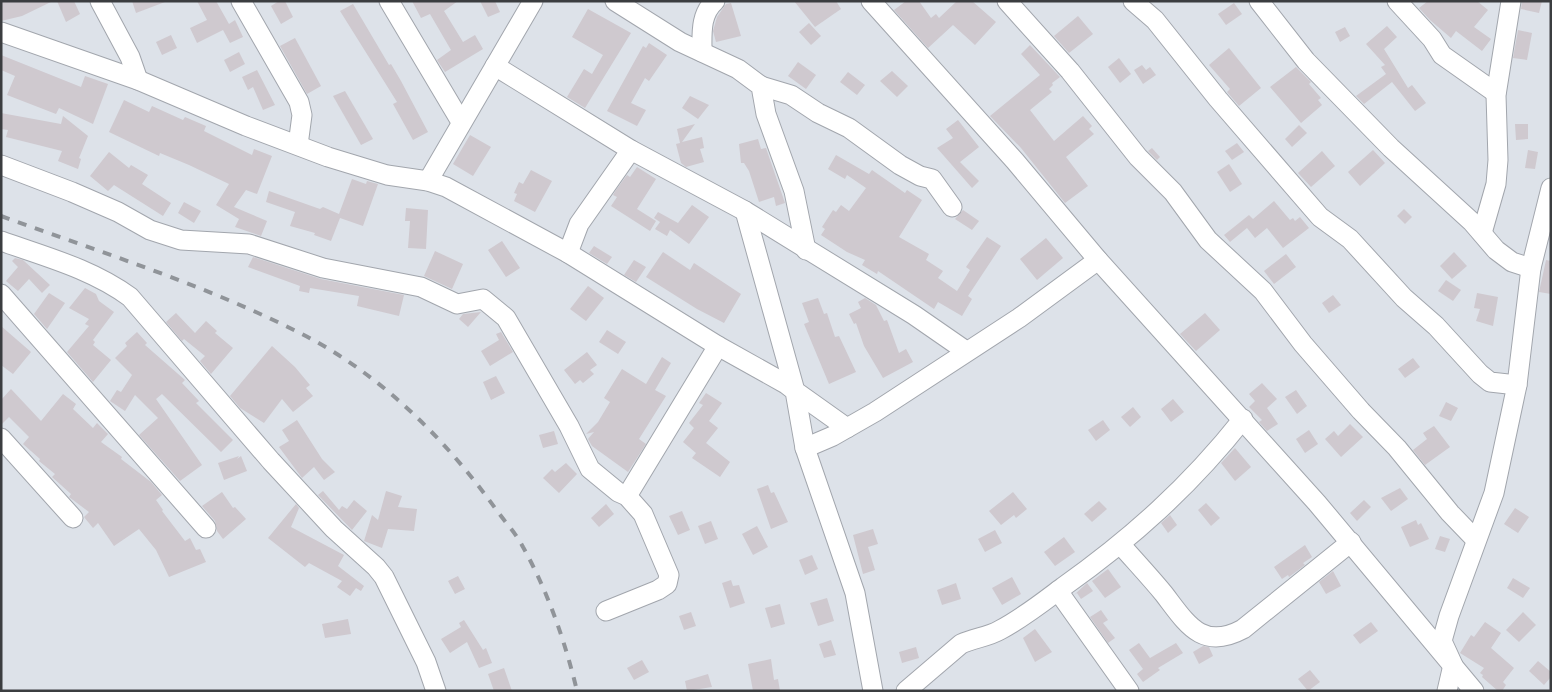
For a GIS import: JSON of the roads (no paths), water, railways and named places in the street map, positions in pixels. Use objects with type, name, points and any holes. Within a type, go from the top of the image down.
[{"type":"street","points":[[100,1],[130,56],[138,80]]},
{"type":"street","points":[[242,1],[299,102],[302,115],[298,145]]},
{"type":"street","points":[[389,1],[461,122]]},
{"type":"street","points":[[428,181],[533,1]]},
{"type":"street","points":[[614,1],[680,42],[738,68],[761,86],[790,95],[818,113],[849,128],[900,165],[920,176],[932,179],[952,207]]},
{"type":"street","points":[[702,52],[703,22],[706,11],[715,1]]},
{"type":"street","points":[[871,1],[1015,161],[1098,260],[1243,419],[1351,542],[1432,643],[1474,691]]},
{"type":"street","points":[[1007,1],[1070,72],[1138,157],[1172,192],[1208,240],[1263,291],[1303,344],[1361,411],[1397,448],[1450,513],[1476,540]]},
{"type":"street","points":[[1133,1],[1155,20],[1218,99],[1320,217],[1350,239],[1404,298],[1436,326],[1463,358],[1480,374],[1490,382],[1517,385]]},
{"type":"street","points":[[1258,1],[1306,61],[1390,148],[1444,196],[1512,262],[1531,268]]},
{"type":"street","points":[[1397,1],[1432,39],[1442,55],[1496,93]]},
{"type":"street","points":[[1482,233],[1496,184],[1498,160],[1496,93],[1511,1]]},
{"type":"street","points":[[1,32],[138,80],[246,126],[298,145],[387,174],[428,181],[446,187],[568,253],[718,346],[795,391],[848,428]]},
{"type":"street","points":[[495,66],[631,150],[744,211],[914,315],[966,351]]},
{"type":"street","points":[[761,86],[766,114],[794,191],[806,250]]},
{"type":"street","points":[[568,253],[579,224],[631,150]]},
{"type":"street","points":[[1,165],[118,212],[150,230],[181,240],[250,244],[323,268],[421,287],[457,304],[483,299],[506,318],[569,426],[590,469],[610,486],[627,496],[643,514],[668,575],[667,584],[658,590],[606,611]]},
{"type":"street","points":[[1447,691],[1453,665],[1442,640],[1494,493],[1517,385],[1531,268],[1551,188]]},
{"type":"street","points":[[744,211],[795,391],[805,448],[856,592],[873,691]]},
{"type":"street","points":[[550,243],[579,224]]},
{"type":"street","points":[[1,241],[83,270],[112,284],[130,297],[271,461],[334,529],[376,567],[384,577],[426,662],[436,691]]},
{"type":"street","points":[[805,448],[848,428],[1019,318],[1098,260]]},
{"type":"street","points":[[1,294],[206,528]]},
{"type":"street","points":[[627,496],[718,346]]},
{"type":"street","points":[[906,691],[961,644],[999,631],[1121,545],[1175,497],[1243,419]]},
{"type":"street","points":[[1,438],[73,518]]},
{"type":"street","points":[[1121,545],[1164,594],[1183,621],[1195,632],[1214,637],[1230,636],[1243,629],[1351,542]]},
{"type":"street","points":[[1058,591],[1129,691]]},
{"type":"railway","points":[[1,216],[150,269],[260,314],[326,347],[354,365],[381,386],[431,431],[475,481],[520,542],[540,581],[555,617],[577,691]]}]
